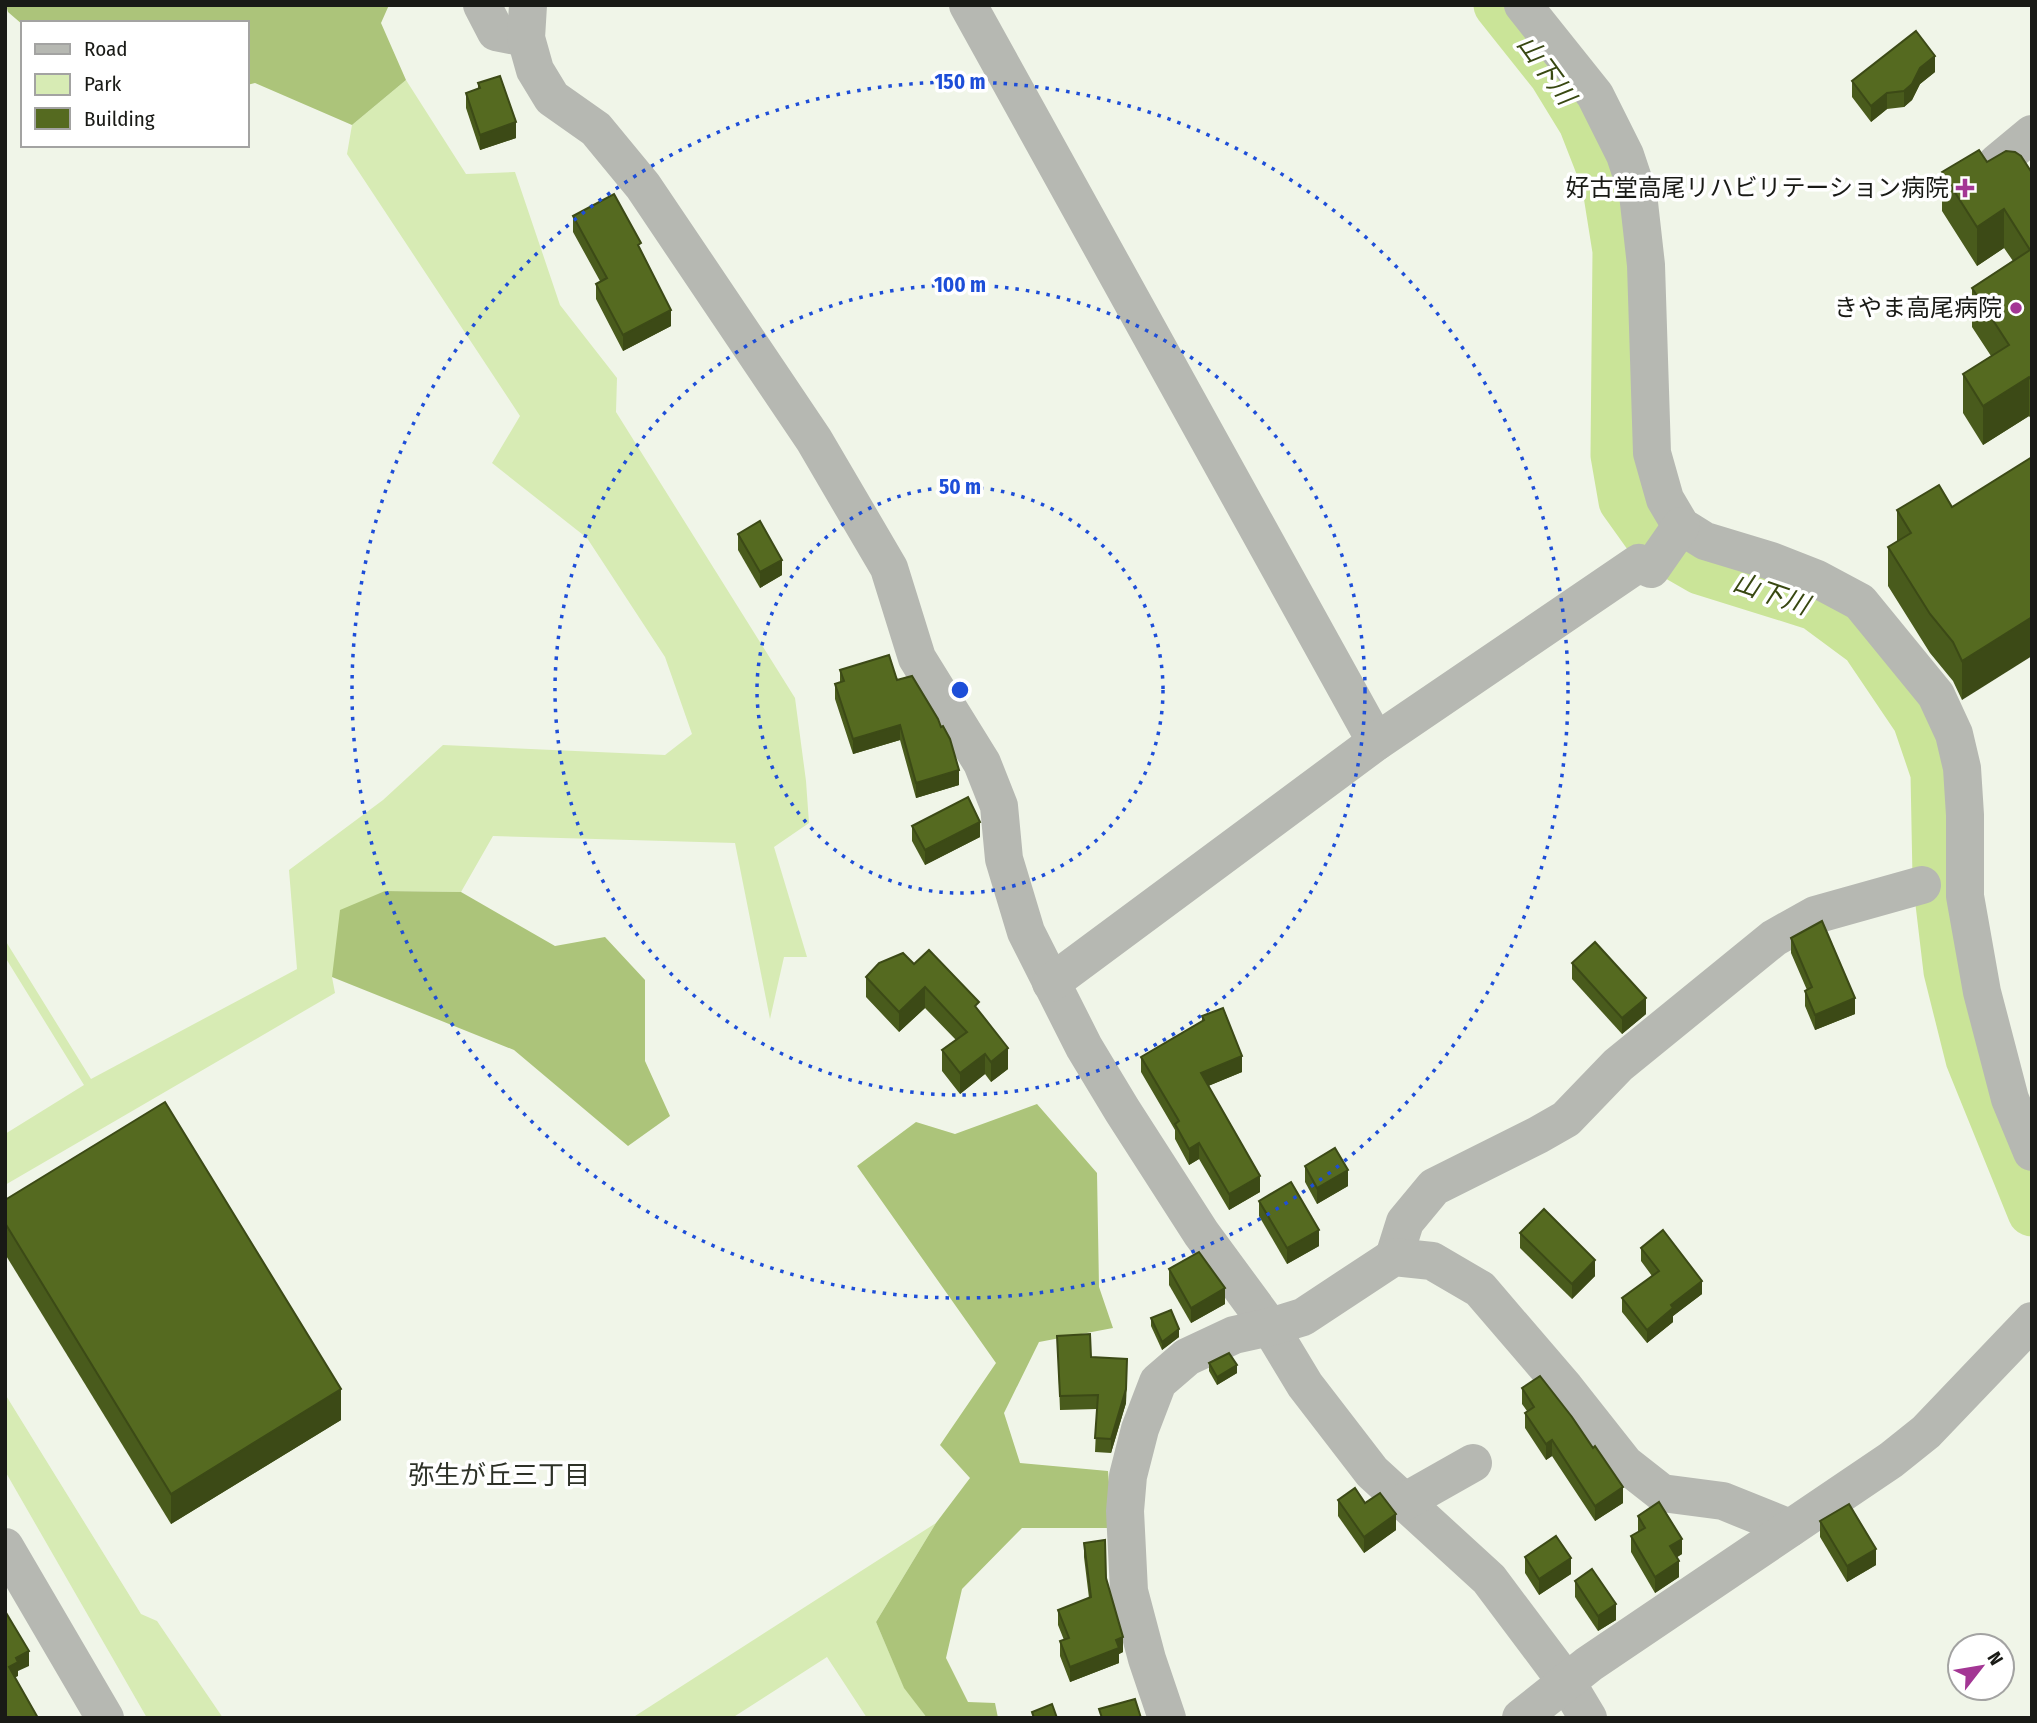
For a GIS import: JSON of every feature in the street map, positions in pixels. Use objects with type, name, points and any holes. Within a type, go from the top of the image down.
[{"type":"street","points":[[482,5],[496,32],[527,22],[535,70],[552,98],[596,129],[643,186],[814,440],[889,568],[917,658],[982,764],[999,806],[1004,859],[1026,932],[1084,1047],[1201,1233],[1270,1327],[1314,1396],[1372,1472],[1489,1579],[1567,1683],[1588,1718]]},
{"type":"street","points":[[968,5],[1376,742]]},
{"type":"street","points":[[1523,5],[1595,94],[1625,155],[1638,194],[1646,265],[1651,453],[1665,499],[1679,529],[1704,541],[1771,561],[1817,579],[1860,603],[1936,695],[1954,734],[1962,768],[1965,896],[1982,992],[2010,1099],[2032,1152]]},
{"type":"street","points":[[1997,163],[2032,134]]},
{"type":"street","points":[[1051,983],[1376,742],[1639,563],[1651,569],[1679,529]]},
{"type":"street","points":[[1394,1258],[1405,1222],[1434,1187],[1566,1119],[1618,1065],[1774,938],[1815,915],[1922,885]]},
{"type":"street","points":[[1167,1718],[1147,1659],[1129,1591],[1125,1511],[1128,1476],[1140,1429],[1158,1382],[1186,1357],[1234,1335],[1303,1317],[1394,1258],[1432,1261],[1480,1289],[1565,1388],[1625,1464],[1662,1493],[1723,1501],[1790,1528]]},
{"type":"street","points":[[1521,1718],[1589,1664],[1891,1460],[1926,1432],[2032,1321]]},
{"type":"street","points":[[1404,1502],[1473,1463]]},
{"type":"street","points":[[5,1547],[105,1718]]},
{"type":"green space","points":[[6,5],[389,5],[381,23],[406,80],[352,125],[255,83],[248,85],[248,21],[21,21],[21,23],[8,12]]},
{"type":"green space","points":[[406,80],[466,174],[515,172],[560,305],[617,378],[616,412],[795,698],[809,823],[774,847],[807,957],[784,957],[770,1019],[735,843],[493,836],[461,892],[385,891],[332,977],[335,993],[5,1185],[5,1134],[84,1085],[5,957],[5,940],[91,1079],[297,969],[289,870],[383,800],[443,745],[665,755],[692,734],[665,657],[587,538],[492,463],[520,416],[347,154],[352,125]]},
{"type":"green space","points":[[385,891],[461,892],[555,946],[605,937],[645,980],[645,1061],[670,1116],[628,1146],[514,1050],[332,977],[340,910]]},
{"type":"green space","points":[[1037,1104],[1097,1173],[1099,1287],[1113,1328],[1039,1342],[1004,1413],[1020,1463],[1108,1471],[1113,1528],[1022,1528],[962,1589],[946,1658],[968,1702],[995,1703],[998,1718],[927,1718],[904,1688],[876,1622],[936,1523],[970,1478],[940,1445],[996,1363],[857,1166],[916,1122],[955,1134]]},
{"type":"green space","points":[[5,1394],[141,1614],[157,1621],[223,1718],[147,1718],[5,1471]]},
{"type":"green space","points":[[936,1523],[876,1622],[904,1687],[927,1718],[867,1718],[827,1657],[732,1718],[632,1718]]},
{"type":"building","points":[[1916,31],[1935,56],[1920,68],[1912,84],[1904,91],[1887,93],[1871,106],[1852,81]]},
{"type":"building","points":[[500,76],[516,122],[480,135],[466,93],[480,88],[478,83]]},
{"type":"building","points":[[1979,150],[1987,162],[2006,151],[2015,152],[2021,156],[2032,173],[2032,381],[2029,377],[1983,406],[1963,374],[2009,345],[1972,288],[2030,250],[2004,209],[1977,227],[1942,172]]},
{"type":"building","points":[[614,194],[641,243],[638,245],[671,310],[623,335],[596,284],[607,278],[573,216]]},
{"type":"building","points":[[2032,457],[2032,617],[1962,661],[1953,642],[1930,614],[1888,547],[1911,533],[1897,510],[1939,485],[1952,507]]},
{"type":"building","points":[[760,521],[782,560],[760,572],[738,534]]},
{"type":"building","points":[[889,655],[897,680],[912,676],[941,727],[943,726],[950,739],[959,770],[916,783],[900,725],[853,739],[835,684],[844,681],[840,670]]},
{"type":"building","points":[[968,797],[980,822],[925,850],[912,826]]},
{"type":"building","points":[[1822,921],[1855,998],[1815,1015],[1805,991],[1812,987],[1791,938]]},
{"type":"building","points":[[1595,942],[1646,998],[1622,1018],[1572,963]]},
{"type":"building","points":[[929,950],[979,1002],[975,1006],[1008,1048],[991,1062],[985,1054],[960,1073],[942,1050],[967,1032],[925,987],[899,1012],[866,977],[879,963],[903,953],[914,964]]},
{"type":"building","points":[[1223,1008],[1242,1056],[1201,1073],[1260,1176],[1229,1194],[1199,1143],[1189,1149],[1175,1124],[1179,1121],[1141,1057],[1204,1020],[1202,1016]]},
{"type":"building","points":[[165,1102],[341,1389],[171,1494],[5,1223],[5,1200]]},
{"type":"building","points":[[1335,1148],[1348,1170],[1317,1188],[1305,1166]]},
{"type":"building","points":[[1291,1182],[1319,1230],[1287,1248],[1259,1201]]},
{"type":"building","points":[[1544,1209],[1595,1260],[1572,1284],[1520,1233]]},
{"type":"building","points":[[1663,1230],[1702,1281],[1671,1305],[1673,1308],[1647,1330],[1622,1298],[1659,1271],[1641,1248]]},
{"type":"building","points":[[1199,1252],[1225,1288],[1191,1308],[1169,1269]]},
{"type":"building","points":[[1171,1310],[1179,1329],[1162,1342],[1151,1318]]},
{"type":"building","points":[[1090,1334],[1091,1357],[1127,1359],[1126,1389],[1111,1439],[1095,1438],[1098,1395],[1060,1396],[1057,1336]]},
{"type":"building","points":[[1229,1353],[1237,1365],[1217,1377],[1209,1363]]},
{"type":"building","points":[[1540,1376],[1593,1448],[1595,1446],[1623,1487],[1595,1506],[1552,1440],[1546,1444],[1525,1413],[1534,1407],[1522,1388]]},
{"type":"building","points":[[1355,1488],[1365,1503],[1380,1493],[1396,1514],[1364,1537],[1338,1500]]},
{"type":"building","points":[[1659,1502],[1682,1539],[1670,1546],[1679,1561],[1655,1577],[1631,1536],[1645,1528],[1638,1516]]},
{"type":"building","points":[[1849,1504],[1876,1549],[1847,1566],[1820,1521]]},
{"type":"building","points":[[1556,1536],[1571,1558],[1539,1579],[1525,1557]]},
{"type":"building","points":[[1105,1540],[1106,1578],[1123,1637],[1116,1640],[1119,1648],[1070,1667],[1060,1641],[1069,1638],[1058,1610],[1091,1597],[1084,1543]]},
{"type":"building","points":[[1592,1569],[1616,1604],[1598,1616],[1575,1581]]},
{"type":"building","points":[[5,1611],[29,1651],[16,1658],[18,1662],[9,1667],[38,1718],[5,1718]]},
{"type":"building","points":[[1135,1699],[1141,1718],[1102,1718],[1099,1709]]},
{"type":"building","points":[[1052,1704],[1057,1718],[1034,1718],[1032,1712]]},
{"type":"waterway","name":"山下川","points":[[1498,5],[1553,74],[1583,123],[1606,182],[1617,251],[1615,455],[1623,501],[1653,543],[1700,570],[1815,606],[1865,643],[1917,720],[1935,773],[1937,878],[1948,971],[1970,1059],[2032,1212]]},
{"type":"place","name":"好古堂高尾リハビリテーション病院","points":[[1965,188]]},
{"type":"place","name":"きやま高尾病院","points":[[2016,308]]},
{"type":"district","name":"弥生が丘三丁目","points":[[499,1475]]}]
